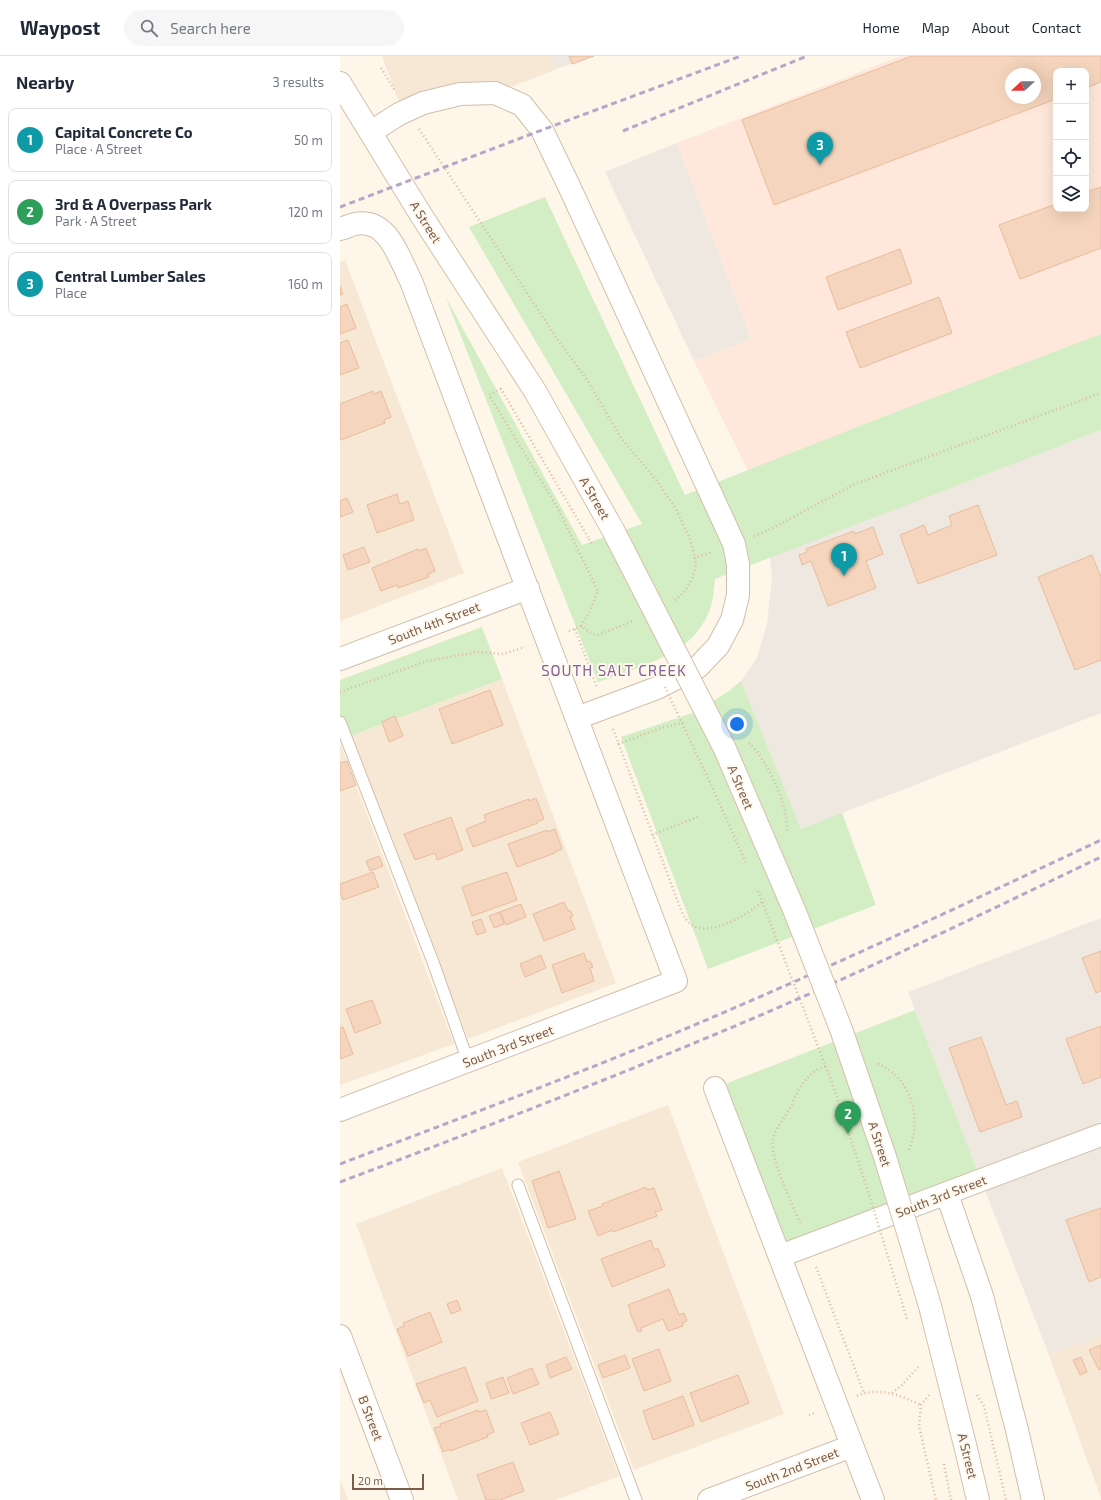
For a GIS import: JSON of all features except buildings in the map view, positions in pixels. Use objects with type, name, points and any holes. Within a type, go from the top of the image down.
[{"type":"street","name":"A Street","points":[[340,83],[421,215],[535,391],[613,530],[725,749],[795,912],[838,1022],[885,1157],[930,1306],[978,1500]]},
{"type":"street","points":[[340,229],[355,224],[372,225],[379,228],[392,242],[411,281],[577,718],[657,688],[698,667],[718,646],[732,620],[738,595],[738,564],[734,544],[542,130],[522,105],[495,93],[460,94],[424,104],[406,111],[371,132]]},
{"type":"street","name":"South 4th Street","points":[[340,659],[528,588]]},
{"type":"street","name":"South 3rd Street","points":[[340,1110],[676,981],[577,718]]},
{"type":"street","points":[[715,1088],[873,1500]]},
{"type":"street","name":"South 3rd Street","points":[[780,1256],[1101,1135]]},
{"type":"street","points":[[946,1194],[982,1296],[1017,1430],[1033,1500]]},
{"type":"street","name":"B Street","points":[[340,1336],[402,1500]]},
{"type":"street","name":"South 2nd Street","points":[[709,1500],[852,1446]]},
{"type":"lane","points":[[340,722],[433,962],[468,1061]]},
{"type":"lane","points":[[518,1185],[636,1500]]},
{"type":"path","points":[[381,68],[406,111],[432,147],[558,340],[587,380],[621,438],[657,481],[676,508],[690,539],[695,558]]},
{"type":"path","points":[[582,626],[598,591],[557,508],[489,395],[501,388],[596,553]]},
{"type":"path","points":[[629,615],[633,622]]},
{"type":"path","points":[[575,629],[652,835],[683,914],[688,922],[703,928],[716,927],[750,911],[766,898]]},
{"type":"path","points":[[665,687],[750,870]]},
{"type":"path","points":[[618,744],[661,728],[692,721]]},
{"type":"path","points":[[746,740],[758,752],[772,776],[785,810],[787,818],[787,835]]},
{"type":"path","points":[[652,835],[700,816]]},
{"type":"path","points":[[756,885],[831,1080],[867,1188],[909,1324]]},
{"type":"path","points":[[918,1361],[920,1369]]},
{"type":"path","points":[[809,1415],[864,1393],[878,1391],[892,1394],[921,1405]]},
{"type":"path","points":[[926,1391],[929,1406]]},
{"type":"path","points":[[942,1458],[951,1500]]},
{"type":"shaded area","points":[[382,56],[551,56],[557,69],[495,93],[403,113]]},
{"type":"shaded area","points":[[551,56],[592,56],[557,69]]},
{"type":"shaded area","points":[[901,56],[1101,56],[1101,334],[880,418],[748,471],[694,361],[751,339],[677,143]]},
{"type":"shaded area","points":[[677,143],[751,339],[694,361],[605,172]]},
{"type":"shaded area","points":[[345,260],[464,573],[340,621],[340,262]]},
{"type":"shaded area","points":[[1101,430],[1101,713],[801,829],[741,681],[757,658],[767,624],[772,577],[770,557]]},
{"type":"shaded area","points":[[502,679],[616,983],[468,1039],[351,736]]},
{"type":"shaded area","points":[[340,743],[454,1044],[340,1085]]},
{"type":"shaded area","points":[[1101,918],[1101,1335],[1049,1355],[908,992]]},
{"type":"shaded area","points":[[668,1105],[784,1414],[634,1470],[518,1162]]},
{"type":"shaded area","points":[[502,1168],[619,1476],[556,1500],[458,1500],[356,1224]]},
{"type":"shaded area","points":[[1101,1335],[1101,1498],[1049,1355]]},
{"type":"shaded area","points":[[340,1480],[348,1500],[340,1500]]},
{"type":"green space","points":[[545,197],[685,495],[880,418],[1101,334],[1101,430],[715,579],[709,612],[696,634],[689,641],[654,661],[598,682],[445,296],[582,545],[642,524],[469,227]]},
{"type":"green space","points":[[482,627],[502,679],[340,740],[340,680]]},
{"type":"green space","points":[[741,681],[801,829],[842,813],[876,905],[708,969],[621,737],[698,711],[729,691]]},
{"type":"green space","points":[[915,1010],[981,1180],[780,1256],[715,1088]]},
{"type":"railway","points":[[340,207],[741,56]]},
{"type":"railway","points":[[623,131],[807,56]]},
{"type":"railway","points":[[340,1164],[642,1047],[737,1007],[946,913],[1101,840]]},
{"type":"railway","points":[[340,1182],[548,1102],[754,1018],[885,960],[1101,857]]},
{"type":"place","name":"Central Lumber Sales","points":[[820,165]]},
{"type":"place","name":"Capital Concrete Co","points":[[844,576]]},
{"type":"place","name":"3rd & A Overpass Park","points":[[848,1134]]},
{"type":"district","name":"SOUTH SALT CREEK","points":[[614,670]]}]
